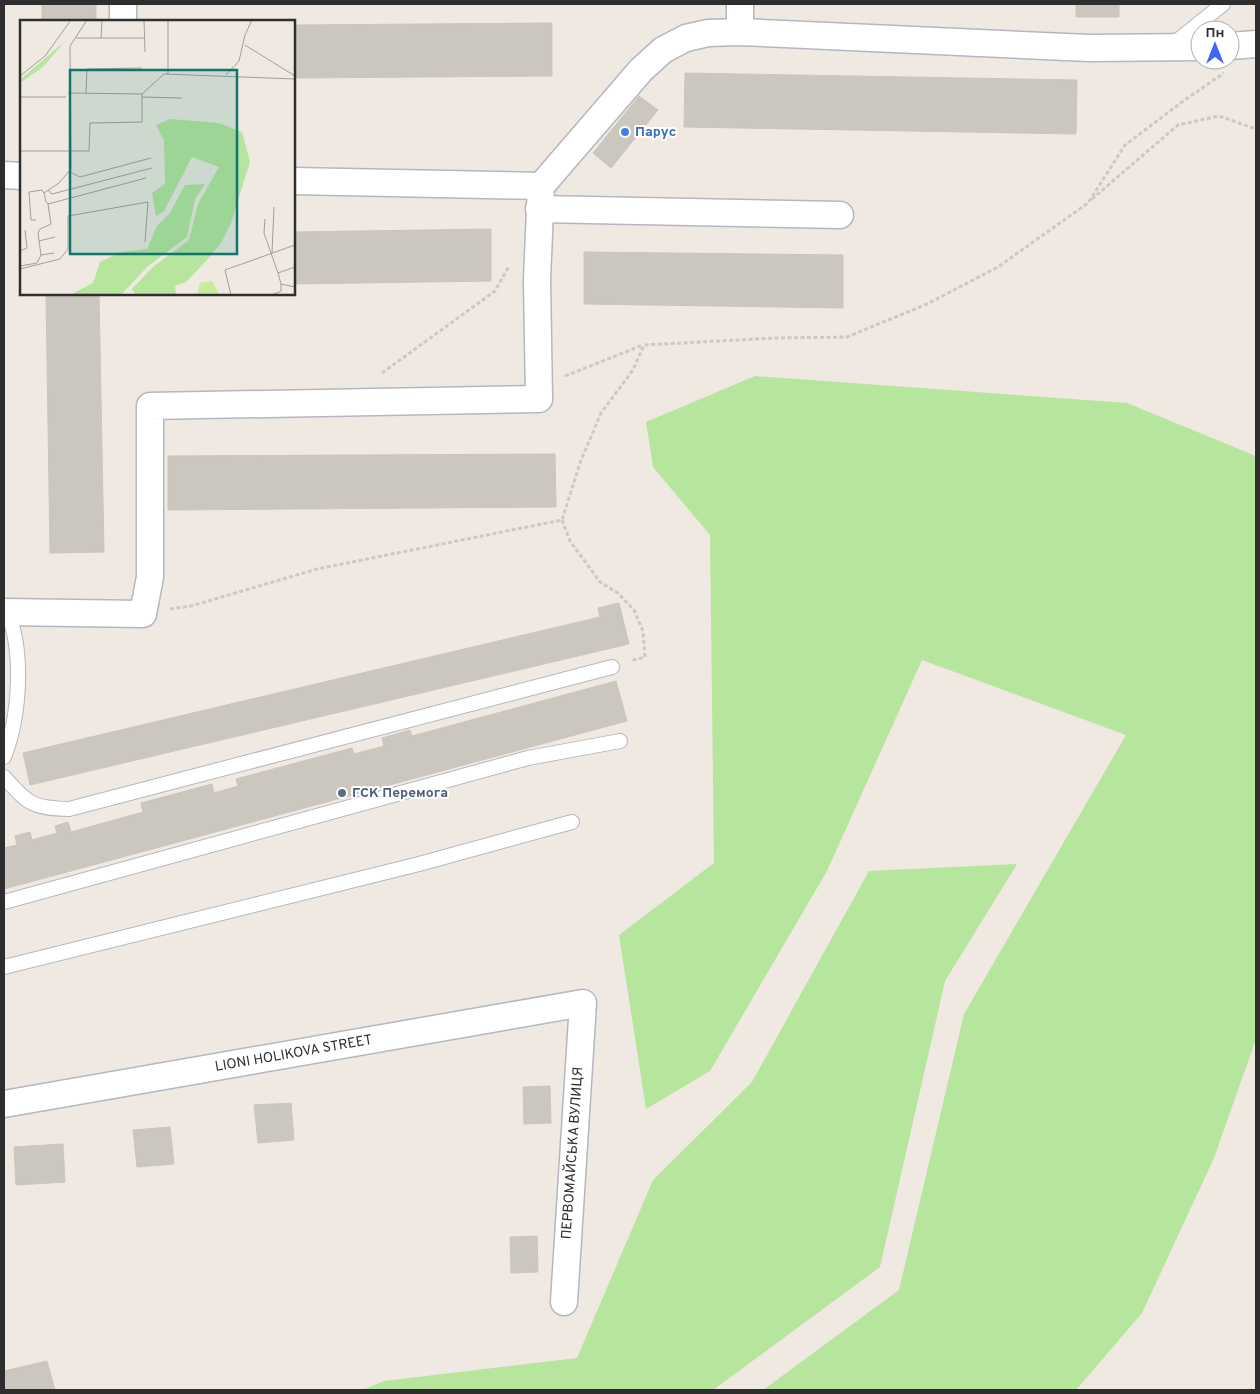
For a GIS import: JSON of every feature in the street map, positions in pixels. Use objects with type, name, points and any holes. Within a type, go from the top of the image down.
[{"type":"street","points":[[123,4],[123,20]]},
{"type":"street","points":[[740,4],[740,32]]},
{"type":"street","points":[[5,609],[143,614],[150,577],[150,406],[539,399],[539,207],[641,70],[663,50],[686,38],[708,33],[740,32],[1167,49],[1190,48]]},
{"type":"street","points":[[1240,52],[1256,44]]},
{"type":"street","points":[[4,175],[20,176]]},
{"type":"street","points":[[295,181],[539,207],[840,215]]},
{"type":"street","name":"LIONI HOLIKOVA STREET","points":[[4,1104],[583,1003]]},
{"type":"street","name":"ПЕРВОМАЙСЬКА ВУЛИЦЯ","points":[[564,1302],[583,1003]]},
{"type":"lane","points":[[1167,49],[1223,4]]},
{"type":"lane","points":[[4,757],[13,716],[19,660],[5,609]]},
{"type":"lane","points":[[4,777],[24,799],[41,808],[69,809],[612,667]]},
{"type":"lane","points":[[4,902],[528,758],[620,741]]},
{"type":"lane","points":[[4,968],[419,864],[572,822]]},
{"type":"path","points":[[1088,203],[1125,145],[1182,102],[1217,70]]},
{"type":"path","points":[[539,386],[644,345],[775,338],[847,337],[927,304],[998,267],[1088,203],[1178,125],[1219,116],[1256,129]]},
{"type":"path","points":[[346,401],[403,357],[495,291],[539,207]]},
{"type":"path","points":[[612,667],[645,657],[643,631],[634,610],[618,593],[600,582],[570,541],[562,520],[580,463],[601,414],[633,370],[644,345]]},
{"type":"path","points":[[143,614],[190,606],[318,569],[562,520]]},
{"type":"green space","points":[[755,376],[1127,403],[1256,456],[1256,1039],[1214,1158],[1142,1313],[1076,1390],[763,1390],[899,1290],[964,1014],[1126,735],[922,660],[827,871],[710,1071],[646,1109],[619,935],[714,863],[710,535],[653,467],[646,422]]},
{"type":"green space","points":[[1017,864],[945,981],[880,1267],[713,1390],[363,1390],[384,1381],[577,1358],[653,1180],[752,1082],[869,871]]},
{"type":"building","points":[[42,4],[96,4],[96,20],[42,20]]},
{"type":"building","points":[[1076,4],[1119,4],[1119,17],[1076,17]]},
{"type":"building","points":[[552,23],[552,76],[295,78],[295,25]]},
{"type":"building","points":[[685,73],[1077,80],[1076,134],[684,127]]},
{"type":"building","name":"Парус","points":[[639,96],[658,110],[611,168],[593,153]]},
{"type":"building","points":[[491,229],[491,281],[295,284],[295,232]]},
{"type":"building","points":[[584,252],[843,255],[843,308],[584,304]]},
{"type":"building","points":[[46,295],[99,295],[104,552],[50,553]]},
{"type":"building","points":[[555,454],[556,507],[168,510],[168,456]]},
{"type":"building","points":[[619,603],[629,644],[30,785],[23,753],[600,617],[598,608]]},
{"type":"building","points":[[616,681],[627,721],[4,889],[4,848],[17,845],[15,836],[30,832],[32,840],[57,833],[55,826],[68,822],[71,832],[143,812],[141,803],[212,784],[214,793],[238,786],[236,779],[352,748],[354,754],[384,746],[382,738],[410,730],[412,736]]},
{"type":"building","points":[[550,1086],[551,1123],[524,1124],[523,1087]]},
{"type":"building","points":[[291,1103],[294,1140],[258,1143],[254,1105]]},
{"type":"building","points":[[170,1127],[174,1164],[137,1167],[133,1130]]},
{"type":"building","points":[[63,1144],[65,1182],[16,1185],[14,1147]]},
{"type":"building","points":[[537,1236],[538,1272],[511,1273],[510,1237]]},
{"type":"building","points":[[47,1361],[55,1390],[5,1390],[4,1371]]},
{"type":"place","name":"Парус","points":[[625,132]]},
{"type":"place","name":"ГСК Перемога","points":[[342,793]]}]
